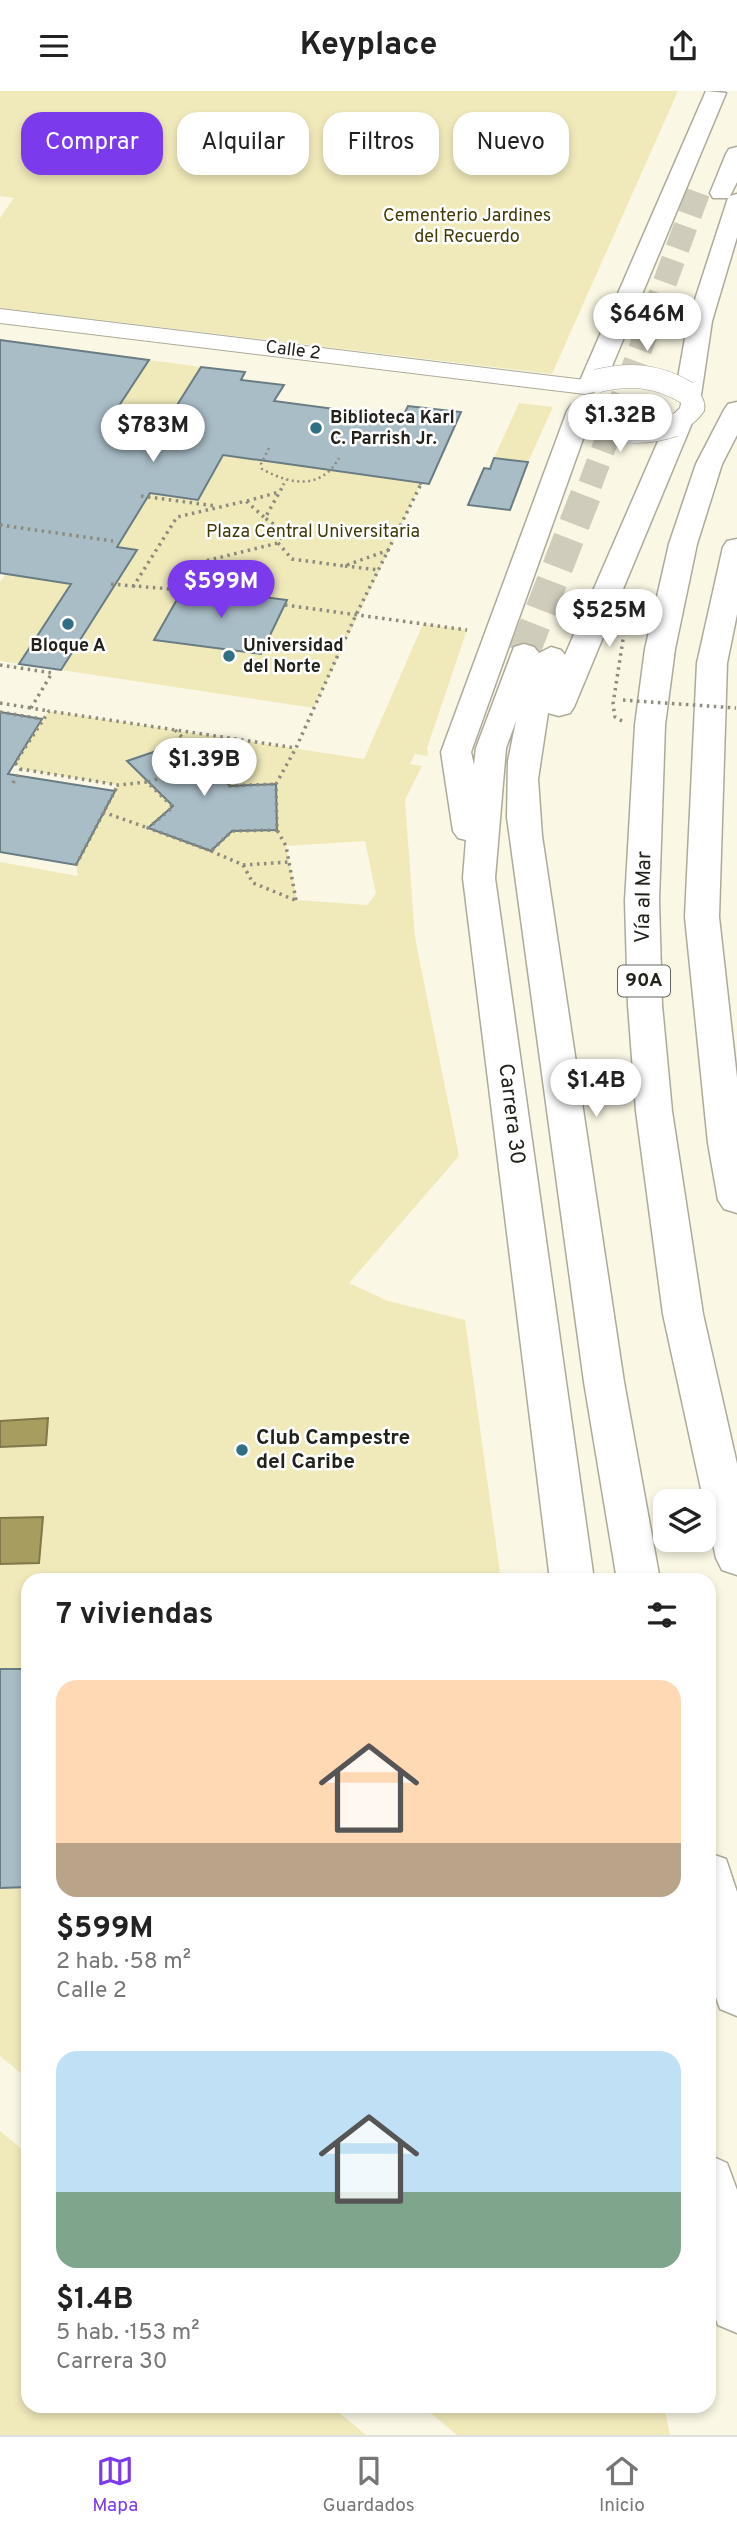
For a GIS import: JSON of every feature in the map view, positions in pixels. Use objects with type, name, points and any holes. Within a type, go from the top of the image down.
[{"type":"main road","points":[[715,92],[723,113],[719,139]]},
{"type":"main road","points":[[479,878],[456,752],[586,392],[715,92]]},
{"type":"main road","points":[[688,394],[690,360],[697,325],[737,154]]},
{"type":"main road","name":"Vía al Mar","points":[[737,410],[709,464],[683,544],[660,649],[650,725],[642,901],[645,1005],[654,1111],[683,1314],[737,1558]]},
{"type":"main road","points":[[531,874],[537,783],[550,734],[572,672],[677,424]]},
{"type":"main road","points":[[737,547],[712,663],[702,917],[726,1143],[737,1200]]},
{"type":"main road","name":"Carrera 30","points":[[571,1573],[479,878],[491,748],[538,654],[533,708],[526,740],[522,797],[604,1382],[638,1573]]},
{"type":"main road","points":[[716,1904],[737,1993]]},
{"type":"main road","points":[[716,2212],[737,2306]]},
{"type":"street","name":"Calle 2","points":[[0,316],[338,362],[586,392]]},
{"type":"street","name":"Calle 2","points":[[0,327],[338,362]]},
{"type":"street","points":[[626,375],[662,379],[688,394],[693,403],[692,411],[677,424],[649,432],[615,430],[600,425],[586,392],[626,375]]},
{"type":"path","points":[[269,448],[261,464],[262,469],[286,480],[313,480],[326,475],[332,471],[339,458]]},
{"type":"path","points":[[265,518],[286,480]]},
{"type":"path","points":[[243,865],[253,883],[296,900],[286,846],[277,830],[276,784],[296,748],[421,483]]},
{"type":"path","points":[[133,587],[177,517],[279,492]]},
{"type":"path","points":[[141,496],[222,507]]},
{"type":"path","points":[[246,501],[283,531],[278,543]]},
{"type":"path","points":[[0,525],[113,541]]},
{"type":"path","points":[[278,543],[292,559],[379,571]]},
{"type":"path","points":[[172,589],[185,566],[278,543]]},
{"type":"path","points":[[344,566],[389,550]]},
{"type":"path","points":[[111,584],[182,590]]},
{"type":"path","points":[[285,605],[467,630]]},
{"type":"path","points":[[0,666],[52,673],[31,708]]},
{"type":"path","points":[[623,700],[737,708]]},
{"type":"path","points":[[0,703],[296,748]]},
{"type":"path","points":[[50,711],[42,719],[15,763],[21,769],[118,785],[147,782],[207,763]]},
{"type":"path","points":[[0,712],[42,719]]},
{"type":"path","points":[[174,730],[230,786],[276,784]]},
{"type":"path","points":[[13,783],[21,769]]},
{"type":"path","points":[[147,782],[173,807],[148,828]]},
{"type":"path","points":[[76,865],[118,785]]},
{"type":"path","points":[[103,812],[243,865],[289,862]]},
{"type":"path","points":[[211,851],[232,831],[277,830]]},
{"type":"green space","name":"Cementerio Jardines del Recuerdo","points":[[0,91],[678,91],[552,374],[0,308],[0,218],[14,198],[0,196]]},
{"type":"green space","points":[[149,360],[201,367],[162,429],[109,421]]},
{"type":"green space","points":[[519,403],[553,407],[528,462],[494,458]]},
{"type":"green space","name":"Plaza Central Universitaria","points":[[203,445],[421,483],[314,708],[61,670],[136,550],[117,547],[150,493],[198,499]],"holes":[[[287,600],[261,654],[155,640]]]},
{"type":"green space","points":[[6,574],[71,584],[19,664],[0,661],[0,582]]},
{"type":"green space","name":"Club Campestre del Caribe","points":[[423,624],[467,630],[427,748],[428,756],[415,754],[410,764],[422,766],[405,800],[415,938],[459,1156],[349,1283],[388,1301],[465,1320],[500,1573],[21,1573],[21,2073],[0,2056],[0,862],[78,876],[76,865],[117,785],[21,769],[15,763],[49,711],[364,759]],"holes":[[[207,763],[230,786],[276,784],[277,829],[232,831],[211,851],[148,829],[173,807],[147,782]],[[365,841],[376,894],[367,905],[297,900],[286,846]]]},
{"type":"green space","points":[[0,2131],[21,2148],[21,2413],[339,2413],[366,2435],[0,2435]]},
{"type":"green space","points":[[430,2413],[665,2413],[670,2435],[457,2435]]},
{"type":"shaded area","points":[[48,1418],[46,1445],[0,1447],[0,1421]]},
{"type":"shaded area","points":[[43,1517],[39,1563],[0,1564],[0,1518]]},
{"type":"building","points":[[0,340],[149,360],[109,421],[162,429],[201,367],[245,372],[241,380],[284,385],[274,401],[402,418],[408,406],[461,412],[429,484],[223,455],[198,500],[150,493],[117,547],[137,550],[61,670],[19,664],[71,584],[0,573]]},
{"type":"building","points":[[494,458],[528,462],[510,510],[468,505],[484,468],[490,469]]},
{"type":"building","points":[[184,587],[287,600],[261,654],[154,640]]},
{"type":"building","points":[[0,712],[42,719],[8,774],[115,791],[76,865],[0,852]]},
{"type":"building","points":[[186,741],[230,786],[276,784],[277,830],[232,831],[211,851],[148,828],[173,806],[127,761]]},
{"type":"building","points":[[0,1669],[21,1669],[21,1887],[0,1888]]},
{"type":"tunnel","points":[[590,485],[699,190]]},
{"type":"tunnel","points":[[524,653],[590,484]]},
{"type":"place","name":"Biblioteca Karl C. Parrish Jr.","points":[[316,428]]},
{"type":"place","name":"Bloque A","points":[[68,624]]},
{"type":"place","name":"Universidad del Norte","points":[[229,656]]},
{"type":"place","name":"Club Campestre del Caribe","points":[[242,1450]]}]
